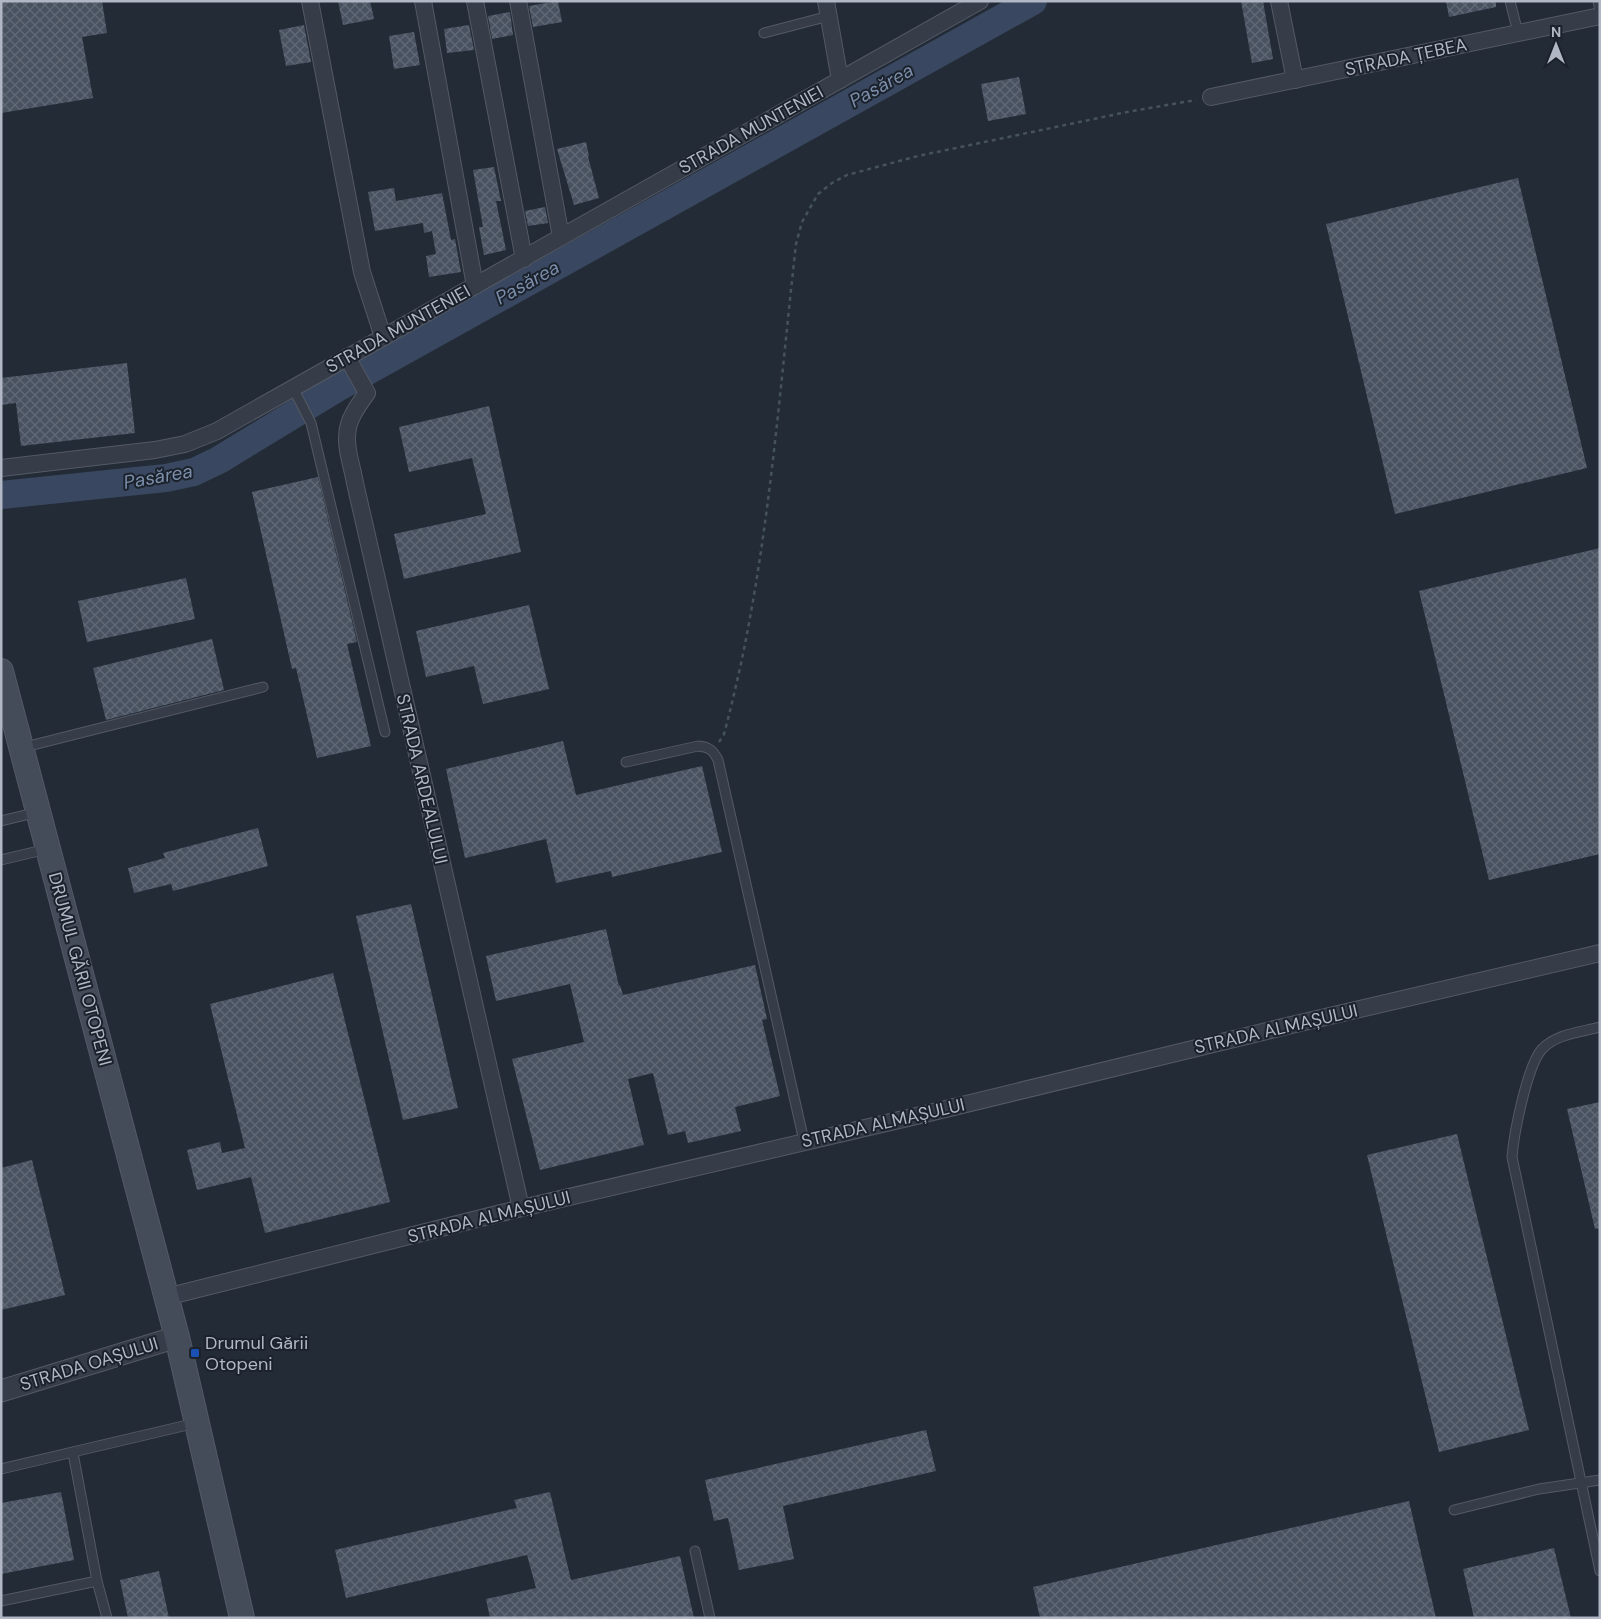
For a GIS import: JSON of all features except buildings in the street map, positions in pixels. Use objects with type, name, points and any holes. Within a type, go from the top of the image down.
[{"type":"main road","name":"DRUMUL GĂRII OTOPENI","points":[[1,671],[177,1337],[242,1618]]},
{"type":"street","points":[[310,1],[362,272],[383,337]]},
{"type":"street","points":[[412,1],[417,25],[429,34]]},
{"type":"street","points":[[423,1],[475,286]]},
{"type":"street","points":[[475,1],[524,259]]},
{"type":"street","points":[[518,1],[561,237]]},
{"type":"street","points":[[1279,1],[1296,80]]},
{"type":"street","name":"STRADA MUNTENIEI","points":[[1,468],[155,450],[185,444],[297,394],[383,337],[976,2]]},
{"type":"street","points":[[828,8],[840,80]]},
{"type":"street","name":"STRADA ȚEBEA","points":[[1211,97],[1600,16]]},
{"type":"street","name":"STRADA ARDEALULUI","points":[[349,361],[367,394],[348,425],[347,443],[521,1208]]},
{"type":"street","name":"STRADA ALMAȘULUI","points":[[166,1297],[521,1208],[1600,953]]},
{"type":"street","name":"STRADA OAȘULUI","points":[[1,1391],[177,1337]]},
{"type":"lane","points":[[1510,1],[1518,33]]},
{"type":"lane","points":[[1598,1],[1600,11]]},
{"type":"lane","points":[[764,33],[828,8]]},
{"type":"lane","points":[[297,394],[311,423],[385,732]]},
{"type":"lane","points":[[21,748],[263,686]]},
{"type":"lane","points":[[626,762],[698,746],[707,747],[718,760],[804,1141]]},
{"type":"lane","points":[[1,821],[38,812]]},
{"type":"lane","points":[[1,860],[48,849]]},
{"type":"lane","points":[[1600,1027],[1567,1035],[1552,1041],[1542,1049],[1528,1080],[1514,1132],[1512,1157],[1600,1571]]},
{"type":"lane","points":[[1,1469],[197,1422]]},
{"type":"lane","points":[[73,1452],[107,1618]]},
{"type":"lane","points":[[1454,1510],[1539,1489],[1600,1480]]},
{"type":"lane","points":[[695,1551],[710,1618]]},
{"type":"lane","points":[[1,1600],[98,1581]]},
{"type":"path","points":[[713,752],[724,734],[740,667],[757,571],[770,480],[796,244],[802,222],[818,194],[832,183],[847,175],[918,156],[1127,112],[1211,97]]},
{"type":"waterway","name":"Pasărea","points":[[1,495],[166,478],[194,472],[219,460],[337,388],[1033,1]]},
{"type":"place","name":"Drumul Gării Otopeni","points":[[195,1353]]}]
